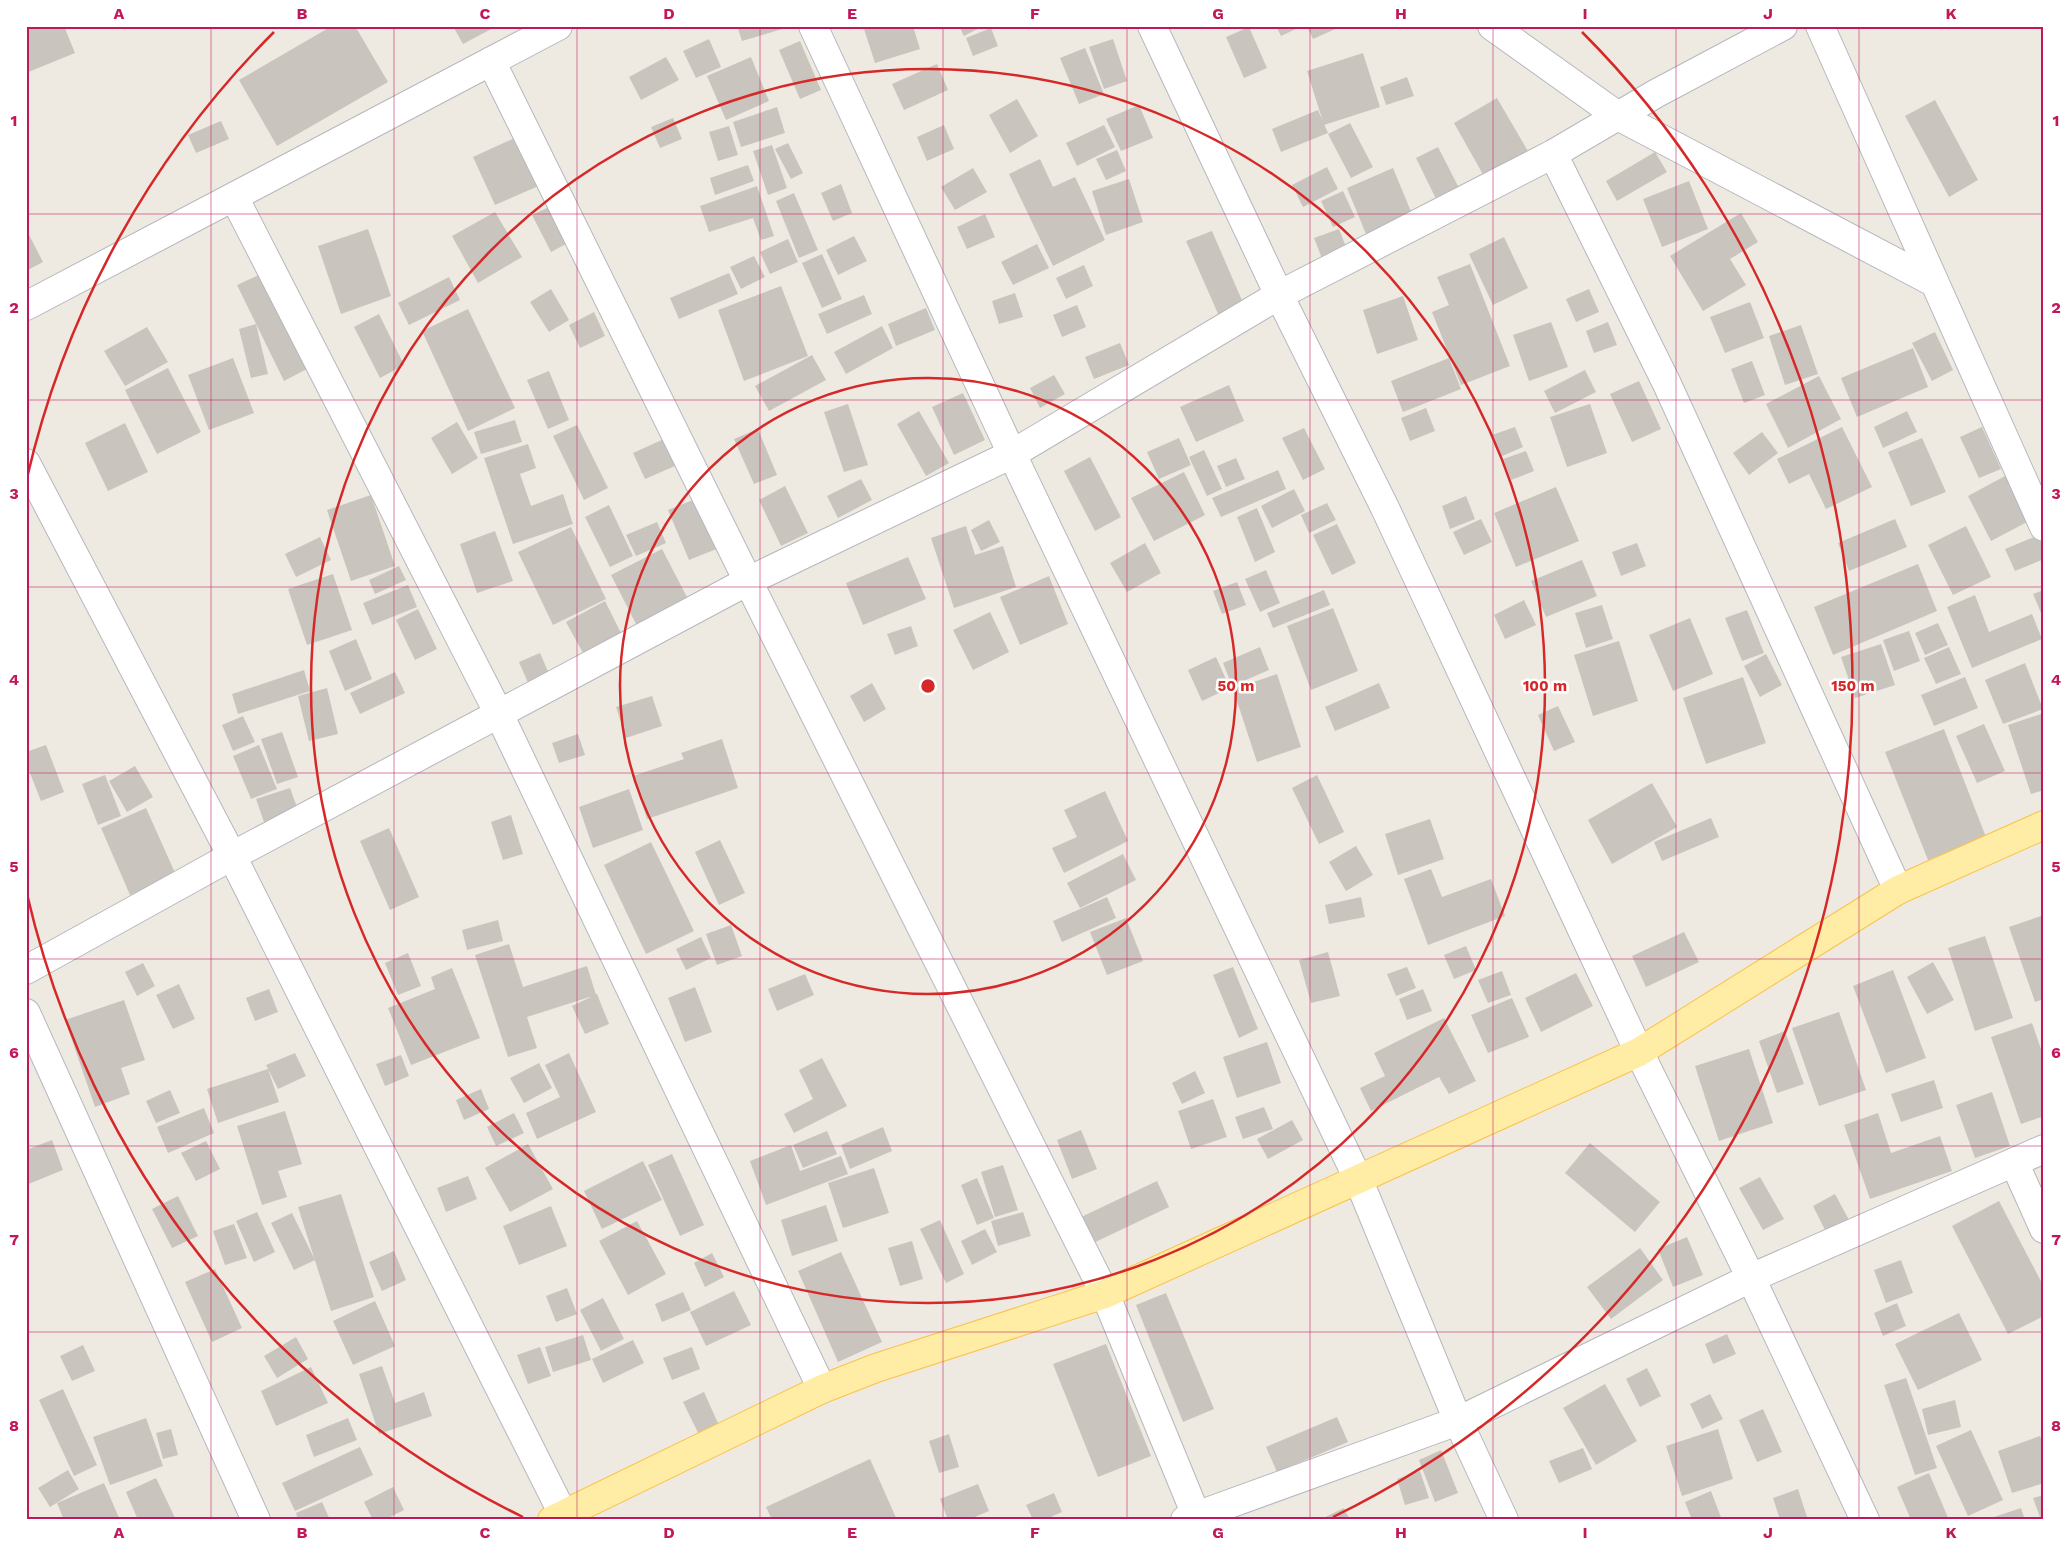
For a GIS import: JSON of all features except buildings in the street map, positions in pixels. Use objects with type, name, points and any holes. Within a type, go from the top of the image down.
[{"type":"main road","points":[[561,1518],[822,1390],[876,1368],[1105,1294],[1359,1181],[1638,1052],[1898,890],[2044,825]]},
{"type":"street","points":[[26,306],[558,26]]},
{"type":"street","points":[[813,26],[1012,454],[1359,1181],[1458,1421],[1504,1520]]},
{"type":"street","points":[[1152,26],[1279,296],[1389,517],[1638,1052],[1751,1278],[1865,1520]]},
{"type":"street","points":[[1492,26],[1618,116],[1935,282]]},
{"type":"street","points":[[26,970],[232,856],[748,581],[1012,454],[1279,296],[1553,154],[1618,116],[1783,26]]},
{"type":"street","points":[[1820,26],[2044,527]]},
{"type":"street","points":[[491,60],[748,581],[1105,1294],[1193,1518],[1458,1421],[1751,1278],[2044,1148]]},
{"type":"street","points":[[1553,154],[1667,384],[1898,890]]},
{"type":"street","points":[[234,197],[499,714],[822,1390]]},
{"type":"street","points":[[26,463],[232,856],[561,1518]]},
{"type":"street","points":[[26,1013],[256,1520]]},
{"type":"street","points":[[2014,1162],[2044,1229]]}]
